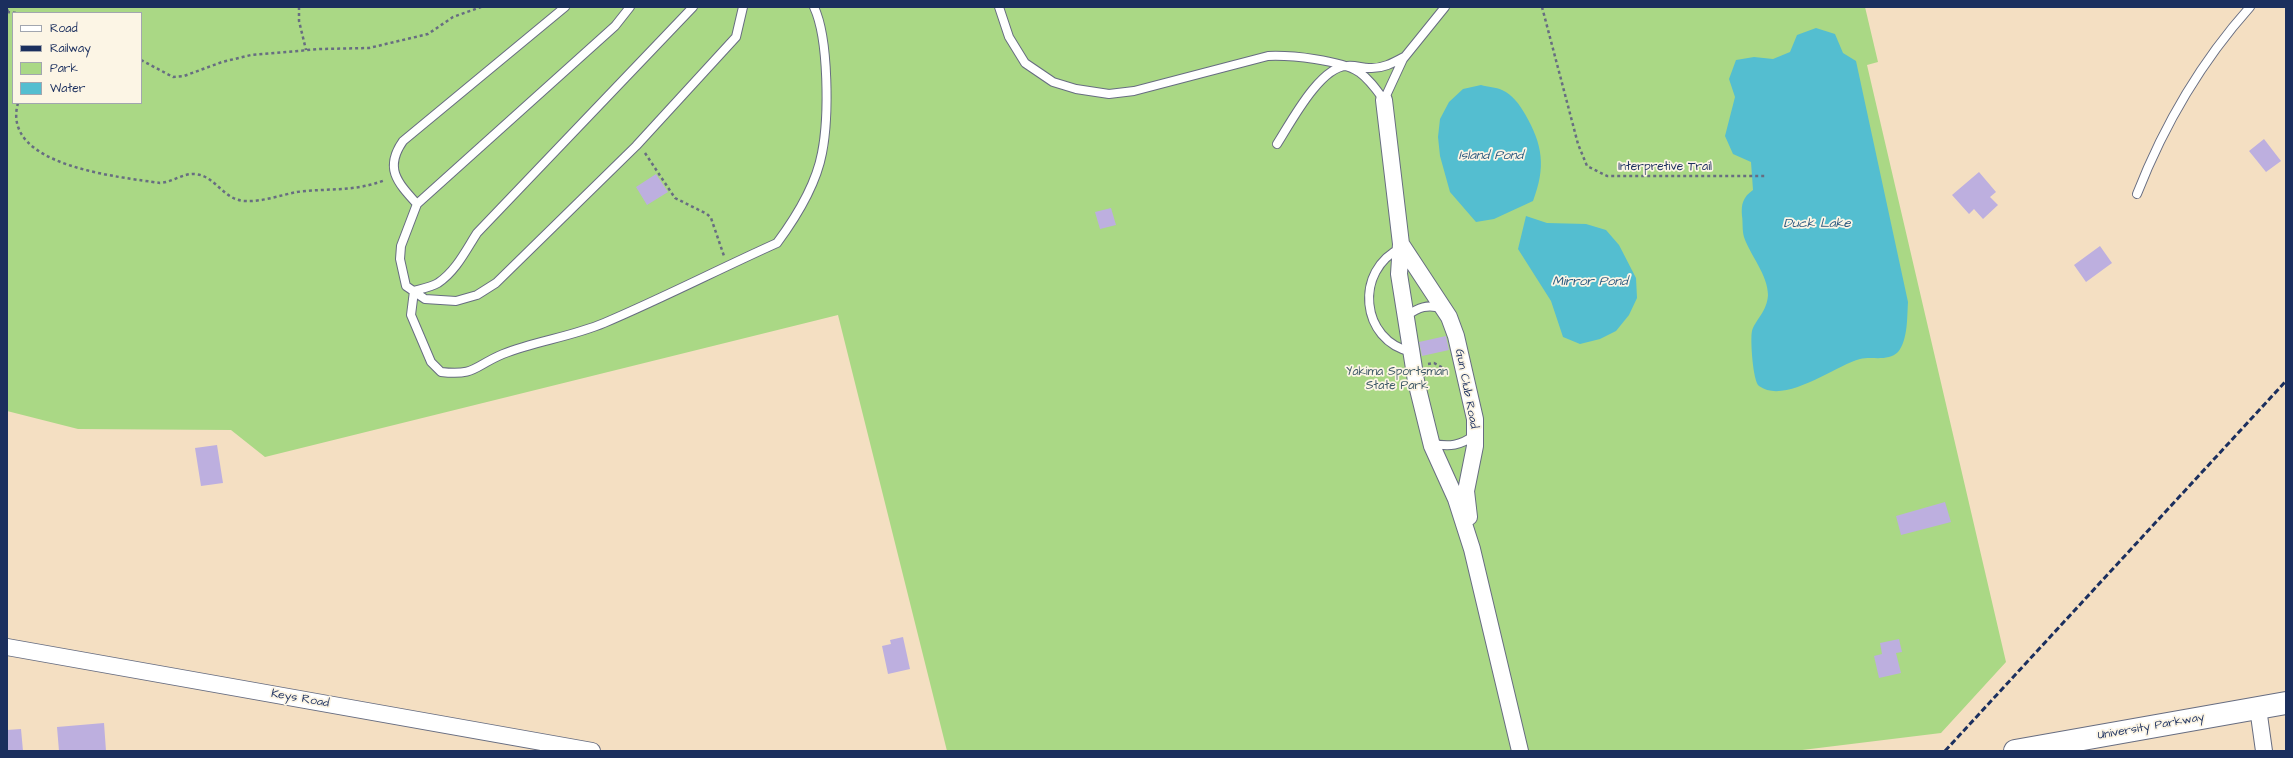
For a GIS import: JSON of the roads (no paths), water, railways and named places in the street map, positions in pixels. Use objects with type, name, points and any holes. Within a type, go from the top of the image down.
[{"type":"main road","name":"University Parkway","points":[[2015,751],[2057,747],[2286,703]]},
{"type":"street","name":"Gun Club Road","points":[[1384,100],[1401,246],[1399,274],[1413,360],[1432,443],[1456,499],[1472,549],[1520,751]]},
{"type":"street","name":"Gun Club Road","points":[[1401,246],[1445,310],[1456,336],[1475,419],[1475,446],[1466,491],[1472,549]]},
{"type":"street","name":"Keys Road","points":[[7,647],[592,751]]},
{"type":"street","points":[[2258,708],[2264,751]]},
{"type":"lane","points":[[417,204],[400,185],[393,166],[394,153],[403,140],[565,7]]},
{"type":"lane","points":[[630,7],[615,26],[417,204],[405,232],[400,260],[406,286],[425,299],[456,301],[476,295],[496,283],[639,143],[736,37],[743,7]]},
{"type":"lane","points":[[414,291],[438,283],[448,274],[460,260],[477,232],[693,7]]},
{"type":"lane","points":[[414,291],[411,315],[431,362],[441,372],[460,374],[472,371],[503,354],[572,335],[604,323],[777,243],[791,224],[808,193],[822,154],[826,70],[820,20],[814,7]]},
{"type":"lane","points":[[999,7],[1009,37],[1025,63],[1053,82],[1076,89],[1109,94],[1134,91],[1268,56],[1286,55],[1371,68],[1390,65],[1405,56]]},
{"type":"lane","points":[[1384,100],[1393,77],[1405,56],[1445,7]]},
{"type":"lane","points":[[2137,194],[2149,164],[2178,105],[2214,50],[2250,7]]},
{"type":"lane","points":[[1346,65],[1372,84],[1384,100]]},
{"type":"lane","points":[[1277,144],[1313,88],[1332,72],[1346,65]]},
{"type":"lane","points":[[1401,246],[1379,265],[1372,280],[1370,300],[1374,321],[1382,337],[1413,360]]},
{"type":"lane","points":[[1406,316],[1422,307],[1436,306],[1445,310]]},
{"type":"lane","points":[[1432,443],[1448,447],[1459,445],[1475,435]]},
{"type":"water","name":"Duck Lake","points":[[1816,28],[1835,34],[1843,53],[1856,61],[1908,302],[1906,328],[1904,341],[1901,347],[1898,352],[1890,357],[1860,359],[1796,388],[1782,391],[1770,391],[1759,386],[1755,377],[1751,335],[1766,306],[1768,295],[1765,280],[1747,244],[1743,232],[1742,204],[1747,195],[1753,190],[1751,162],[1733,154],[1725,136],[1735,97],[1729,79],[1736,60],[1754,57],[1773,59],[1790,52],[1797,35]]},
{"type":"water","name":"Island Pond","points":[[1481,85],[1502,90],[1513,97],[1518,103],[1536,136],[1541,156],[1541,167],[1540,177],[1533,201],[1494,219],[1476,222],[1450,192],[1440,156],[1438,137],[1440,119],[1449,102],[1463,89]]},
{"type":"water","name":"Mirror Pond","points":[[1526,216],[1547,223],[1586,224],[1606,230],[1619,245],[1636,278],[1637,298],[1629,315],[1616,331],[1600,339],[1580,344],[1563,337],[1551,301],[1518,249]]},
{"type":"railway","points":[[1945,751],[2286,381]]},
{"type":"park label","name":"Yakima Sportsman State Park","points":[[1397,379]]}]
